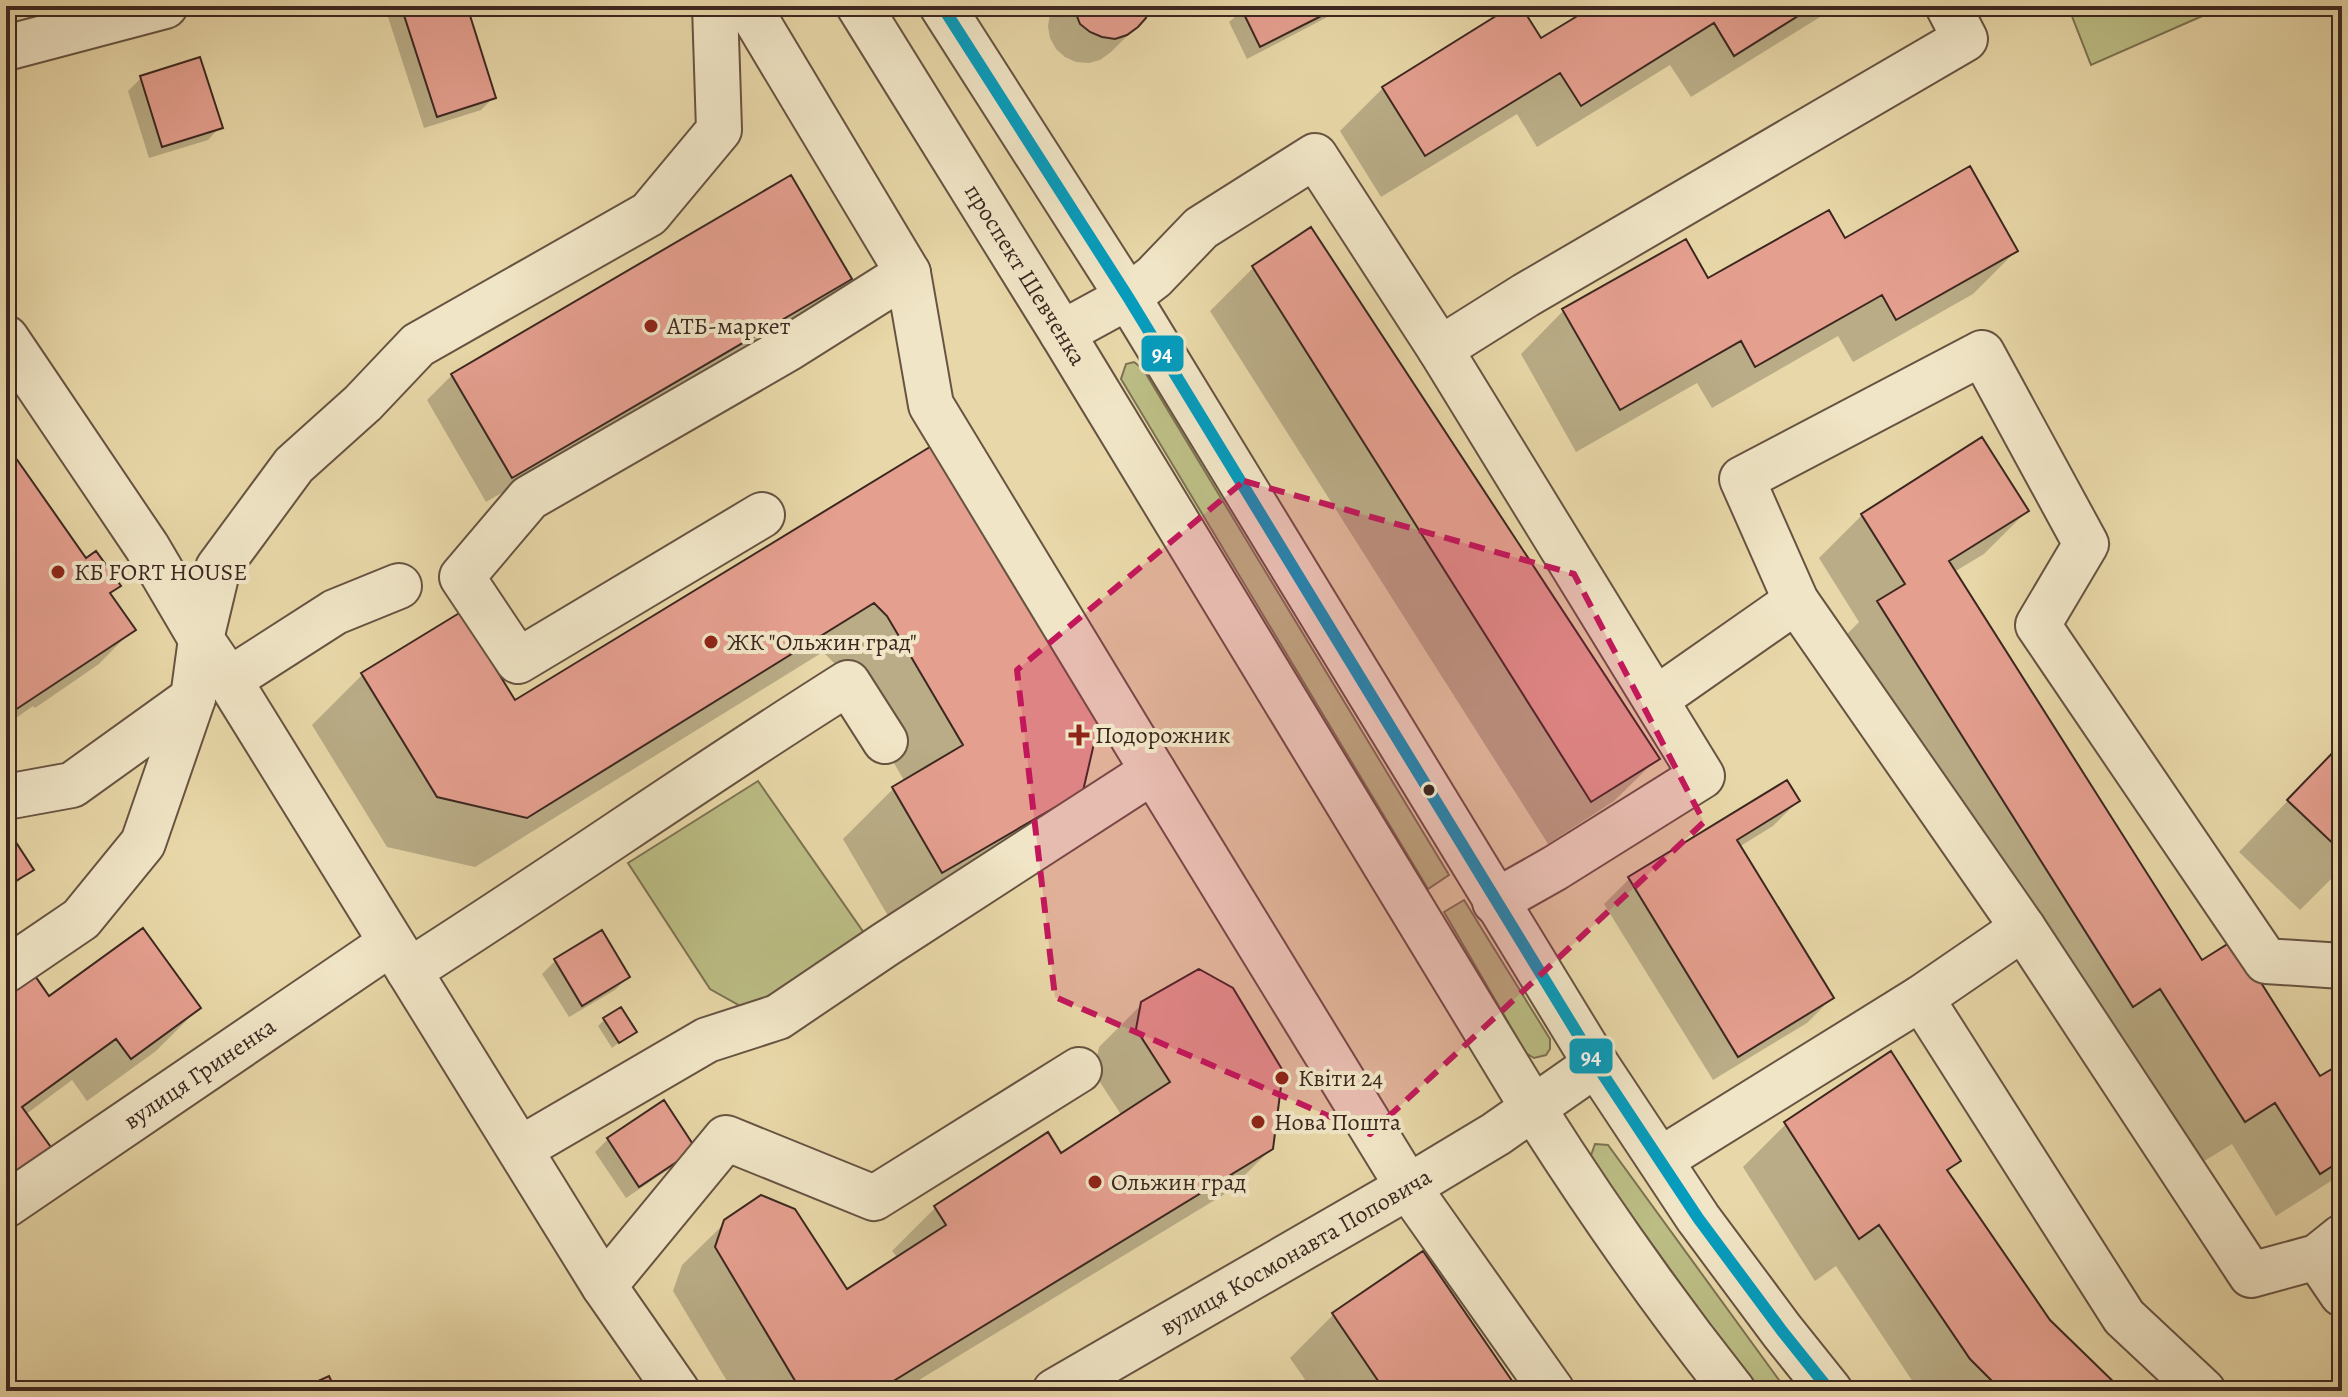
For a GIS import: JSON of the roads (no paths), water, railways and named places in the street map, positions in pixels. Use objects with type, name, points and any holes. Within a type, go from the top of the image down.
[{"type":"street","points":[[6,48],[165,6]]},
{"type":"street","points":[[201,639],[218,568],[294,465],[363,403],[418,345],[649,214],[719,130],[715,6]]},
{"type":"street","points":[[748,6],[908,273],[931,405],[1408,1187],[1552,1391]]},
{"type":"street","name":"проспект Шевченка","points":[[859,6],[1062,333],[1533,1108],[1592,1201],[1683,1328],[1733,1391]]},
{"type":"street","points":[[942,6],[1128,297],[1596,1064],[1698,1218],[1830,1391]]},
{"type":"street","points":[[1440,349],[1526,295],[1965,39],[1948,6]]},
{"type":"street","points":[[1062,333],[1128,297],[1154,277],[1201,228],[1315,156],[1440,349],[1702,776],[1495,902]]},
{"type":"street","points":[[762,515],[518,661],[462,577],[529,498],[789,348],[908,273]]},
{"type":"street","points":[[6,338],[147,547],[201,639],[211,689],[400,957],[604,1286],[677,1391]]},
{"type":"street","points":[[2342,966],[2266,961],[2038,625],[2086,544],[1982,353],[1742,479],[1796,601],[2023,928],[2251,1275],[2329,1247],[2342,1294]]},
{"type":"street","points":[[6,797],[72,785],[211,689],[335,612],[399,586]]},
{"type":"street","points":[[1656,699],[1796,601]]},
{"type":"street","name":"вулиця Гриненка","points":[[6,1205],[400,957],[563,872],[848,683],[885,741]]},
{"type":"street","points":[[6,970],[81,919],[143,843],[211,689]]},
{"type":"street","points":[[520,1149],[707,1040],[778,1017],[1153,771]]},
{"type":"street","points":[[1660,1160],[1921,998],[2023,928]]},
{"type":"street","points":[[1921,998],[2124,1317],[2203,1391]]},
{"type":"street","name":"вулиця Космонавта Поповича","points":[[1055,1391],[1118,1375],[1408,1187],[1496,1134],[1596,1064]]},
{"type":"street","points":[[604,1286],[726,1138],[874,1198],[1079,1070]]},
{"type":"place","name":"АТБ-маркет","points":[[651,326]]},
{"type":"place","name":"КБ FORT HOUSE","points":[[58,572]]},
{"type":"place","name":"ЖК \"Ольжин град\"","points":[[711,642]]},
{"type":"place","name":"Подорожник","points":[[1079,735]]},
{"type":"place","name":"Квіти 24","points":[[1282,1078]]},
{"type":"place","name":"Нова Пошта","points":[[1258,1122]]},
{"type":"place","name":"Ольжин град","points":[[1095,1182]]}]
